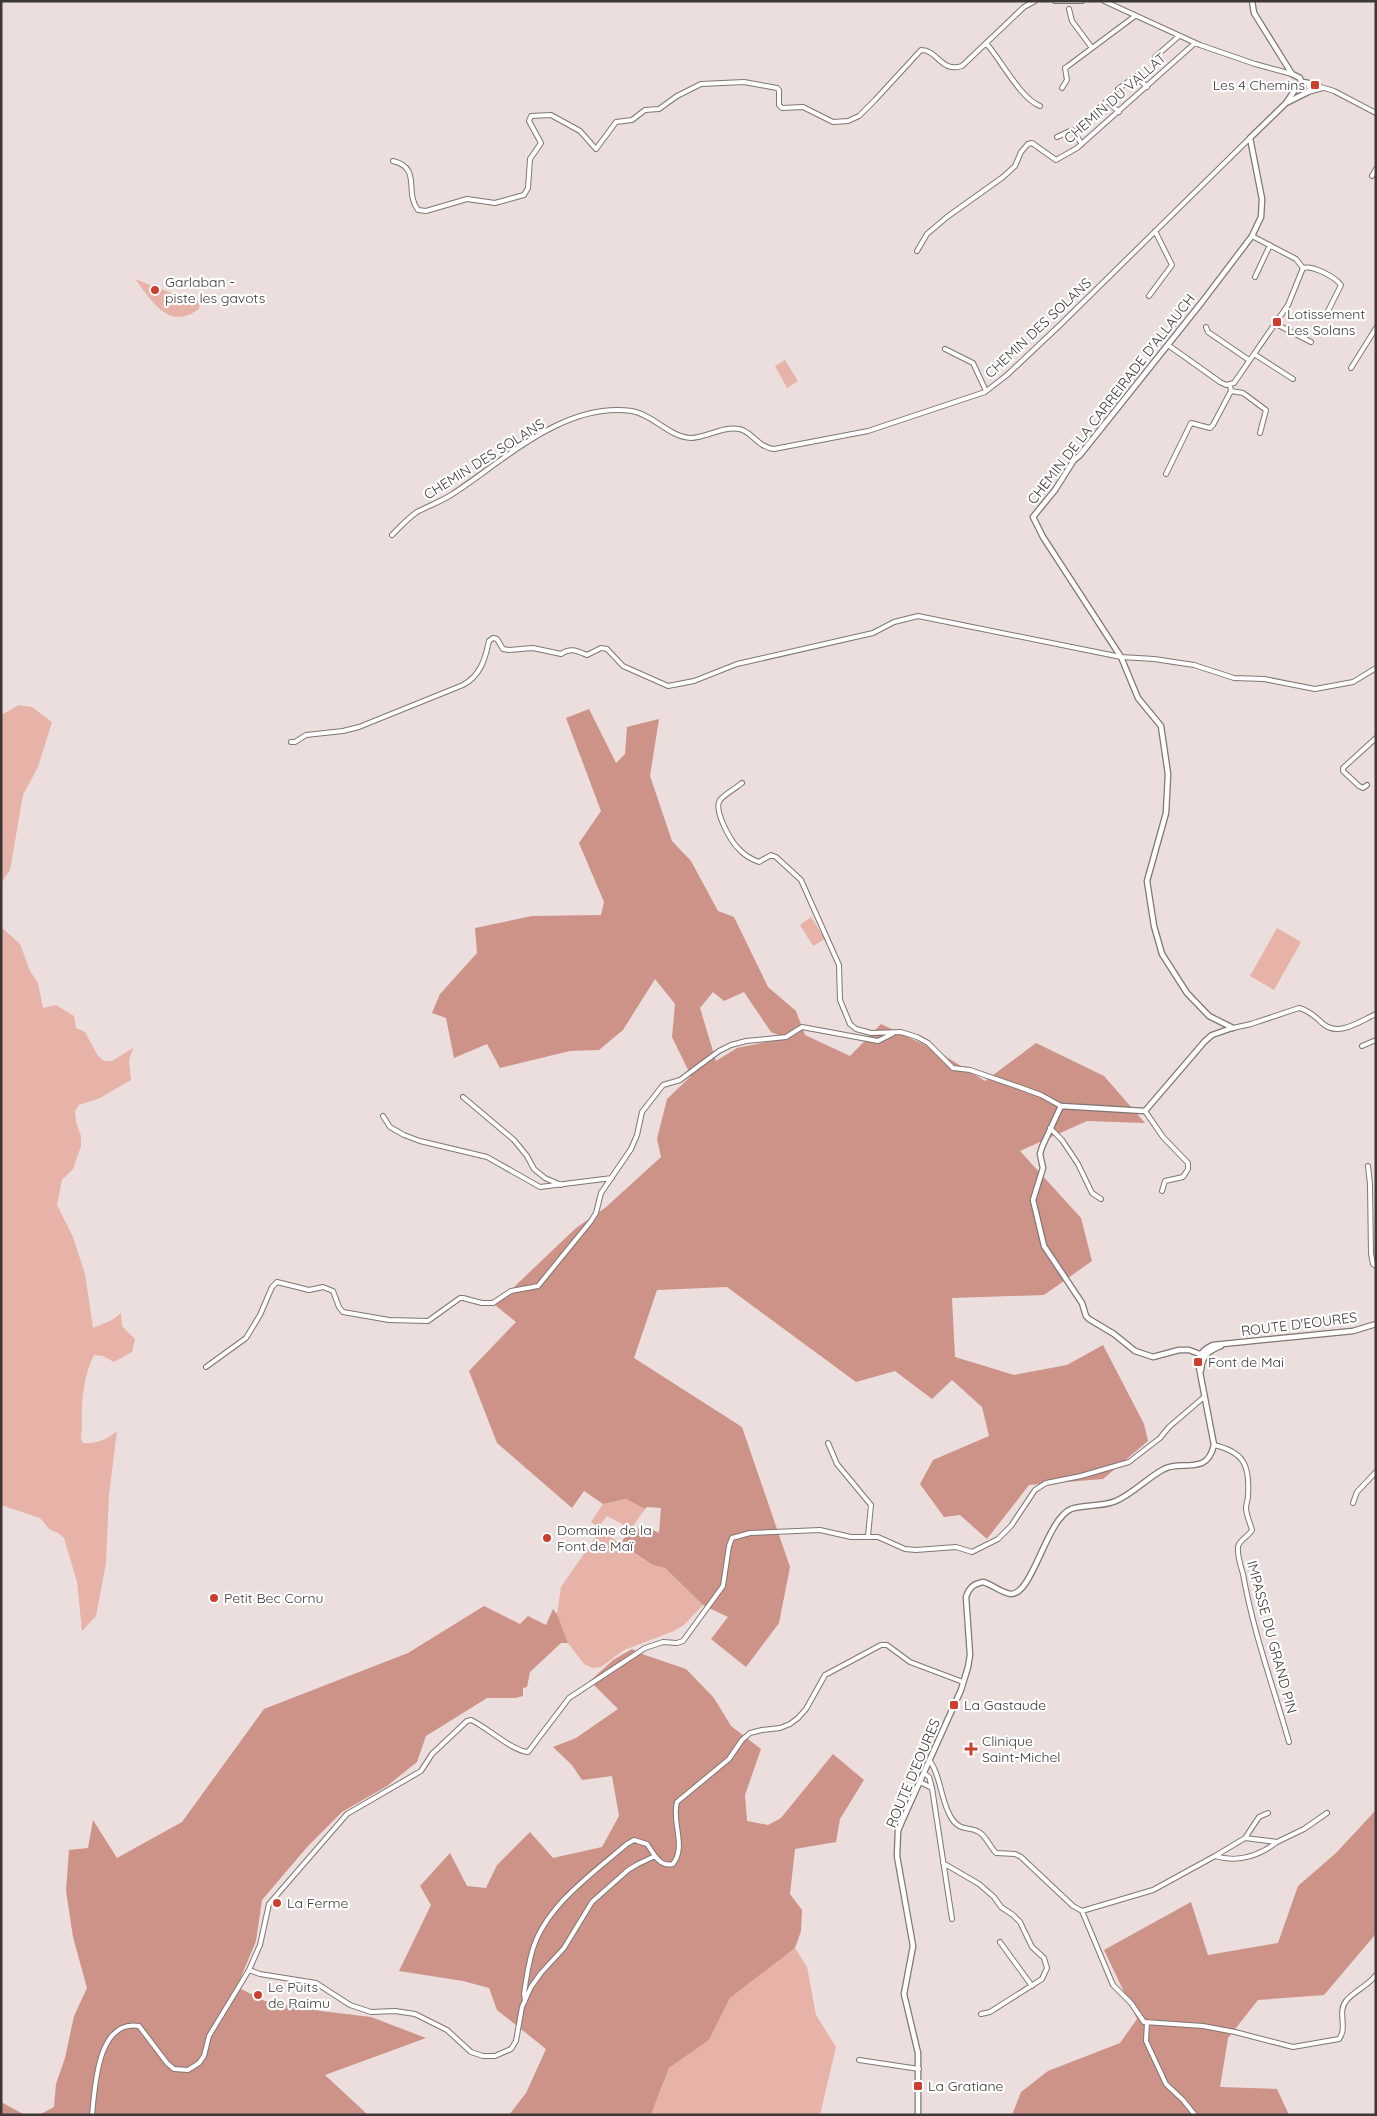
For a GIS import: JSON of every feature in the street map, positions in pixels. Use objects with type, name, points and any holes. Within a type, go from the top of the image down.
[{"type":"street","points":[[393,161],[400,163],[409,171],[412,177],[412,201],[418,210],[426,211],[468,199],[495,203],[520,197],[526,192],[530,159],[541,143],[529,121],[530,116],[551,115],[580,130],[596,149],[616,122],[632,120],[645,110],[659,108],[701,84],[744,82],[772,86],[779,90],[778,102],[782,108],[803,107],[833,122],[848,121],[859,116],[893,82],[921,50],[927,51],[948,67],[955,69],[962,66],[1024,7],[1035,1]]},
{"type":"street","points":[[1055,1],[1082,1]]},
{"type":"street","points":[[1104,1],[1195,43],[1255,64],[1292,74],[1300,78],[1301,82],[1334,91],[1376,113]]},
{"type":"street","points":[[1252,1],[1254,13],[1292,74]]},
{"type":"street","points":[[1069,9],[1072,21],[1092,48]]},
{"type":"street","points":[[1062,88],[1067,80],[1065,68],[1135,16]]},
{"type":"street","points":[[1155,57],[1179,36]]},
{"type":"street","points":[[986,43],[1014,83],[1040,106]]},
{"type":"street","name":"CHEMIN DU VALLAT","points":[[917,251],[927,234],[946,217],[1015,166],[1021,152],[1028,144],[1032,143],[1056,160],[1082,144],[1195,43]]},
{"type":"street","points":[[1118,89],[1136,76],[1147,87]]},
{"type":"street","points":[[1250,138],[1286,104],[1301,82]]},
{"type":"street","points":[[1306,93],[1310,89],[1308,84]]},
{"type":"street","points":[[1298,87],[1299,91],[1306,93]]},
{"type":"street","points":[[1286,104],[1306,93],[1323,88]]},
{"type":"street","points":[[1092,114],[1107,102],[1119,112]]},
{"type":"street","points":[[1057,137],[1072,130],[1082,144]]},
{"type":"street","name":"CHEMIN DES SOLANS","points":[[392,535],[417,512],[451,495],[542,433],[585,415],[603,412],[633,412],[653,418],[676,433],[692,438],[731,429],[740,429],[765,448],[774,449],[868,431],[986,391],[1007,375],[1036,348],[1250,138]]},
{"type":"street","name":"CHEMIN DE LA CARREIRADE D'ALLAUCH","points":[[1233,1028],[1209,1016],[1187,993],[1162,954],[1149,899],[1147,880],[1166,813],[1168,774],[1161,726],[1138,698],[1121,658],[1043,537],[1033,517],[1055,490],[1074,460],[1168,345],[1252,236],[1261,218],[1262,199],[1250,138]]},
{"type":"street","points":[[1372,176],[1376,169]]},
{"type":"street","points":[[1149,296],[1172,265],[1155,231]]},
{"type":"street","points":[[1252,236],[1296,259],[1303,268]]},
{"type":"street","points":[[1255,277],[1270,245]]},
{"type":"street","points":[[1168,345],[1220,382],[1230,385],[1234,383],[1288,305],[1303,268],[1309,266],[1337,280],[1341,286],[1327,313]]},
{"type":"street","points":[[1276,324],[1311,342]]},
{"type":"street","points":[[1206,328],[1208,332],[1249,360]]},
{"type":"street","points":[[1351,368],[1376,328]]},
{"type":"street","points":[[945,349],[973,363],[986,391]]},
{"type":"street","points":[[1254,354],[1293,379]]},
{"type":"street","points":[[1166,474],[1191,423],[1210,428],[1231,391],[1230,385]]},
{"type":"street","points":[[1231,391],[1243,393],[1266,410],[1260,432]]},
{"type":"street","points":[[292,742],[296,742],[306,735],[343,731],[359,727],[473,680],[482,665],[490,641],[494,638],[497,639],[503,649],[509,650],[533,648],[561,654],[566,650],[573,649],[587,655],[593,650],[607,649],[623,666],[668,686],[694,681],[736,664],[873,633],[894,622],[918,616],[1121,658],[1154,659],[1194,666],[1234,678],[1264,679],[1315,689],[1352,682],[1376,668]]},
{"type":"street","points":[[1367,785],[1363,788],[1359,786],[1342,771],[1342,768],[1376,738]]},
{"type":"street","points":[[742,783],[720,799],[717,806],[720,817],[734,844],[740,851],[759,862],[771,855],[776,857],[801,880],[839,964],[840,1000],[850,1024],[856,1029],[871,1033],[892,1034]]},
{"type":"street","points":[[1145,1111],[1212,1035],[1299,1008],[1305,1009],[1325,1026],[1333,1029],[1346,1028],[1376,1014]]},
{"type":"street","points":[[206,1367],[246,1338],[277,1282],[309,1290],[323,1287],[333,1291],[343,1312],[389,1320],[428,1320],[460,1298],[486,1304],[493,1303],[511,1291],[538,1286],[596,1213],[601,1193],[631,1149],[642,1112],[663,1085],[680,1080],[725,1048],[746,1041],[786,1037],[802,1027],[878,1041],[901,1032],[928,1043],[953,1068],[970,1070],[1022,1088],[1041,1095],[1061,1106],[1145,1111]]},
{"type":"street","points":[[1362,1046],[1376,1040]]},
{"type":"street","points":[[463,1097],[514,1140],[527,1156],[534,1169],[545,1178],[561,1185]]},
{"type":"street","points":[[1061,1106],[1040,1154],[1043,1168],[1034,1194],[1040,1236],[1044,1246],[1082,1303],[1086,1316],[1114,1334],[1135,1351],[1153,1357],[1179,1350],[1195,1351],[1202,1355],[1201,1377],[1214,1445]]},
{"type":"street","points":[[1145,1111],[1163,1137],[1188,1163],[1188,1169],[1183,1177],[1165,1181],[1162,1191]]},
{"type":"street","points":[[383,1116],[390,1126],[404,1135],[420,1141],[487,1157],[540,1187],[612,1178]]},
{"type":"street","points":[[1050,1128],[1062,1140],[1078,1164],[1092,1193],[1101,1199]]},
{"type":"street","points":[[1368,1166],[1371,1254],[1373,1264],[1376,1266]]},
{"type":"street","name":"ROUTE D'EOURES","points":[[1202,1355],[1225,1345],[1353,1330],[1376,1324]]},
{"type":"street","points":[[92,2115],[97,2068],[113,2035],[122,2028],[131,2024],[139,2026],[174,2069],[188,2070],[199,2063],[204,2056],[209,2036],[249,1970],[260,1945],[270,1904],[347,1814],[420,1771],[432,1754],[464,1723],[471,1720],[520,1750],[528,1752],[569,1698],[645,1648],[663,1642],[677,1643],[686,1638],[696,1621],[724,1586],[729,1546],[732,1538],[750,1533],[820,1530],[851,1537],[878,1537],[905,1549],[956,1547],[972,1552],[998,1539],[1011,1526],[1035,1490],[1046,1483],[1081,1476],[1129,1462],[1160,1438],[1169,1427],[1204,1397]]},
{"type":"street","points":[[828,1443],[837,1464],[871,1505],[868,1536]]},
{"type":"street","name":"ROUTE D'EOURES","points":[[918,2115],[918,2053],[904,1994],[913,1946],[897,1856],[897,1843],[903,1819],[963,1682],[970,1655],[966,1597],[971,1586],[983,1582],[1012,1594],[1018,1592],[1027,1580],[1062,1514],[1080,1507],[1116,1501],[1173,1465],[1202,1463],[1209,1458],[1214,1445]]},
{"type":"street","name":"IMPASSE DU GRAND PIN","points":[[1214,1445],[1231,1449],[1238,1455],[1248,1472],[1246,1509],[1252,1530],[1249,1536],[1241,1541],[1238,1548],[1245,1586],[1289,1742]]},
{"type":"street","points":[[1353,1504],[1357,1492],[1376,1472]]},
{"type":"street","points":[[525,2001],[524,1994],[532,1951],[560,1901],[634,1840],[647,1844],[655,1856],[667,1866],[673,1864],[679,1853],[675,1806],[682,1796],[729,1758],[742,1740],[750,1733],[790,1724],[806,1709],[819,1683],[826,1675],[874,1647],[887,1645],[910,1662],[963,1682]]},
{"type":"street","points":[[930,1761],[937,1771],[943,1800],[951,1818],[959,1827],[978,1830],[996,1853],[1015,1854],[1021,1857],[1073,1906],[1082,1912],[1113,1985],[1131,2003],[1140,2020],[1203,2026],[1244,2034],[1293,2047],[1328,2042],[1339,2039],[1344,2030],[1345,2002],[1376,1975]]},
{"type":"street","points":[[924,1773],[929,1777],[932,1788],[952,1919]]},
{"type":"street","points":[[920,1782],[932,1788]]},
{"type":"street","points":[[1082,1912],[1153,1890],[1245,1838],[1253,1824],[1268,1813]]},
{"type":"street","points":[[1245,1838],[1276,1842],[1290,1838],[1327,1813]]},
{"type":"street","points":[[1215,1856],[1225,1859],[1254,1855],[1265,1852],[1276,1842]]},
{"type":"street","points":[[249,1970],[260,1974],[316,1983],[350,2005],[371,2012],[395,2011],[415,2014],[447,2030],[471,2052],[482,2056],[495,2056],[511,2049],[516,2041],[525,2001],[531,1986],[564,1948],[592,1902],[628,1870],[655,1856]]},
{"type":"street","points":[[944,1863],[979,1884],[1020,1922],[1027,1939],[1032,1947],[1044,1958],[1048,1968],[1042,1979],[1032,1986],[990,2012],[981,2014]]},
{"type":"street","points":[[1000,1942],[1032,1986]]},
{"type":"street","points":[[1147,2022],[1146,2041],[1166,2084],[1195,2115]]},
{"type":"street","points":[[859,2060],[918,2070]]},
{"type":"shaded area","name":"Garlaban - piste les gavots","points":[[135,279],[184,298],[200,301],[199,309],[188,315],[178,317],[170,315],[162,311],[155,304]]},
{"type":"shaded area","points":[[785,360],[798,381],[787,388],[775,366]]},
{"type":"shaded area","points":[[19,705],[32,707],[52,722],[38,767],[23,795],[10,870],[1,883],[1,715]]},
{"type":"shaded area","points":[[589,709],[616,763],[625,754],[627,727],[659,719],[650,776],[672,841],[691,861],[718,911],[734,917],[768,987],[796,1011],[805,1035],[850,1056],[881,1024],[937,1051],[985,1081],[1036,1043],[1104,1076],[1145,1123],[1087,1121],[1020,1151],[1081,1218],[1092,1261],[1044,1295],[952,1298],[955,1357],[1014,1375],[1067,1365],[1103,1345],[1144,1424],[1148,1441],[1103,1479],[1029,1485],[987,1539],[960,1515],[944,1517],[920,1484],[933,1460],[989,1436],[982,1407],[952,1380],[932,1399],[895,1371],[856,1382],[727,1287],[657,1290],[634,1358],[742,1427],[790,1567],[779,1623],[746,1667],[711,1639],[728,1617],[703,1605],[665,1568],[653,1565],[620,1544],[631,1529],[649,1528],[659,1533],[661,1508],[647,1507],[645,1509],[626,1499],[603,1504],[584,1491],[572,1508],[497,1443],[469,1371],[516,1322],[495,1305],[576,1228],[605,1208],[661,1157],[657,1139],[667,1099],[691,1076],[672,1037],[675,1004],[655,979],[623,1030],[599,1050],[570,1051],[500,1068],[487,1044],[454,1058],[446,1018],[432,1013],[440,994],[477,953],[475,928],[532,916],[601,915],[604,902],[579,843],[601,811],[566,718]],"holes":[[[713,992],[724,1001],[744,992],[771,1032],[787,1038],[737,1048],[716,1061],[700,1008]]]},
{"type":"shaded area","points":[[811,917],[825,939],[813,946],[800,925]]},
{"type":"shaded area","points":[[1,927],[20,944],[30,971],[38,983],[43,1008],[56,1005],[74,1016],[76,1028],[85,1032],[98,1056],[104,1061],[112,1061],[133,1048],[129,1061],[131,1080],[100,1098],[79,1105],[75,1111],[76,1122],[81,1136],[81,1146],[73,1169],[62,1180],[57,1205],[73,1237],[85,1274],[93,1328],[112,1320],[121,1313],[122,1326],[135,1339],[132,1352],[114,1362],[103,1356],[94,1355],[85,1381],[82,1400],[81,1437],[83,1443],[101,1441],[117,1431],[109,1495],[106,1563],[96,1616],[82,1631],[77,1582],[64,1538],[49,1529],[40,1518],[1,1505]]},
{"type":"shaded area","points":[[1277,928],[1301,942],[1274,990],[1250,976]]},
{"type":"shaded area","points":[[626,1499],[645,1509],[631,1529],[607,1516],[598,1527],[591,1522],[603,1504]]},
{"type":"shaded area","points":[[601,1529],[628,1550],[653,1565],[665,1568],[703,1605],[684,1625],[674,1631],[624,1650],[601,1667],[592,1668],[584,1664],[568,1643],[557,1614],[561,1587]]},
{"type":"shaded area","points":[[484,1606],[520,1624],[528,1616],[546,1625],[553,1609],[557,1614],[568,1643],[561,1643],[530,1672],[527,1687],[523,1688],[523,1696],[515,1698],[487,1698],[426,1736],[417,1762],[387,1786],[342,1812],[308,1846],[262,1900],[256,1941],[237,1987],[265,2001],[321,2011],[371,2017],[426,2038],[325,2075],[368,2115],[39,2115],[54,2107],[56,2084],[65,2058],[74,2016],[87,1988],[73,1937],[66,1891],[69,1850],[88,1848],[93,1820],[117,1858],[182,1822],[264,1709],[408,1653]]},
{"type":"shaded area","points":[[632,1649],[686,1669],[714,1698],[731,1726],[761,1749],[745,1795],[747,1821],[768,1825],[781,1818],[833,1754],[864,1780],[840,1819],[836,1842],[795,1849],[790,1894],[802,1910],[801,1931],[795,1948],[730,1998],[709,2040],[669,2068],[652,2112],[653,2115],[509,2115],[526,2093],[546,2049],[497,2010],[489,1988],[463,1981],[399,1971],[431,1905],[420,1886],[450,1853],[467,1886],[486,1888],[497,1865],[530,1832],[553,1858],[602,1847],[619,1816],[612,1776],[582,1780],[572,1765],[553,1747],[576,1738],[618,1709],[590,1681],[613,1660]]},
{"type":"shaded area","points":[[1376,1810],[1376,1932],[1374,1936],[1324,1995],[1258,2000],[1228,2038],[1220,2087],[1277,2089],[1289,2115],[1012,2115],[1021,2092],[1048,2071],[1120,2043],[1137,2019],[1104,1950],[1191,1902],[1208,1955],[1278,1943],[1298,1886],[1336,1853]]},
{"type":"shaded area","points":[[795,1948],[807,1967],[816,2015],[836,2047],[820,2115],[653,2115],[652,2112],[669,2068],[709,2040],[730,1998]]},
{"type":"shaded area","points":[[1,2102],[25,2115],[1,2115]]},
{"type":"place","name":"Les 4 Chemins","points":[[1315,85]]},
{"type":"place","name":"Garlaban - piste les gavots","points":[[155,290]]},
{"type":"place","name":"Lotissement Les Solans","points":[[1277,322]]},
{"type":"place","name":"Font de Mai","points":[[1198,1362]]},
{"type":"place","name":"Domaine de la Font de Maï","points":[[547,1538]]},
{"type":"place","name":"Petit Bec Cornu","points":[[214,1598]]},
{"type":"place","name":"La Gastaude","points":[[954,1705]]},
{"type":"place","name":"Clinique Saint-Michel","points":[[971,1749]]},
{"type":"place","name":"La Ferme","points":[[277,1903]]},
{"type":"place","name":"Le Puits de Raimu","points":[[258,1995]]},
{"type":"place","name":"La Gratiane","points":[[918,2086]]}]
